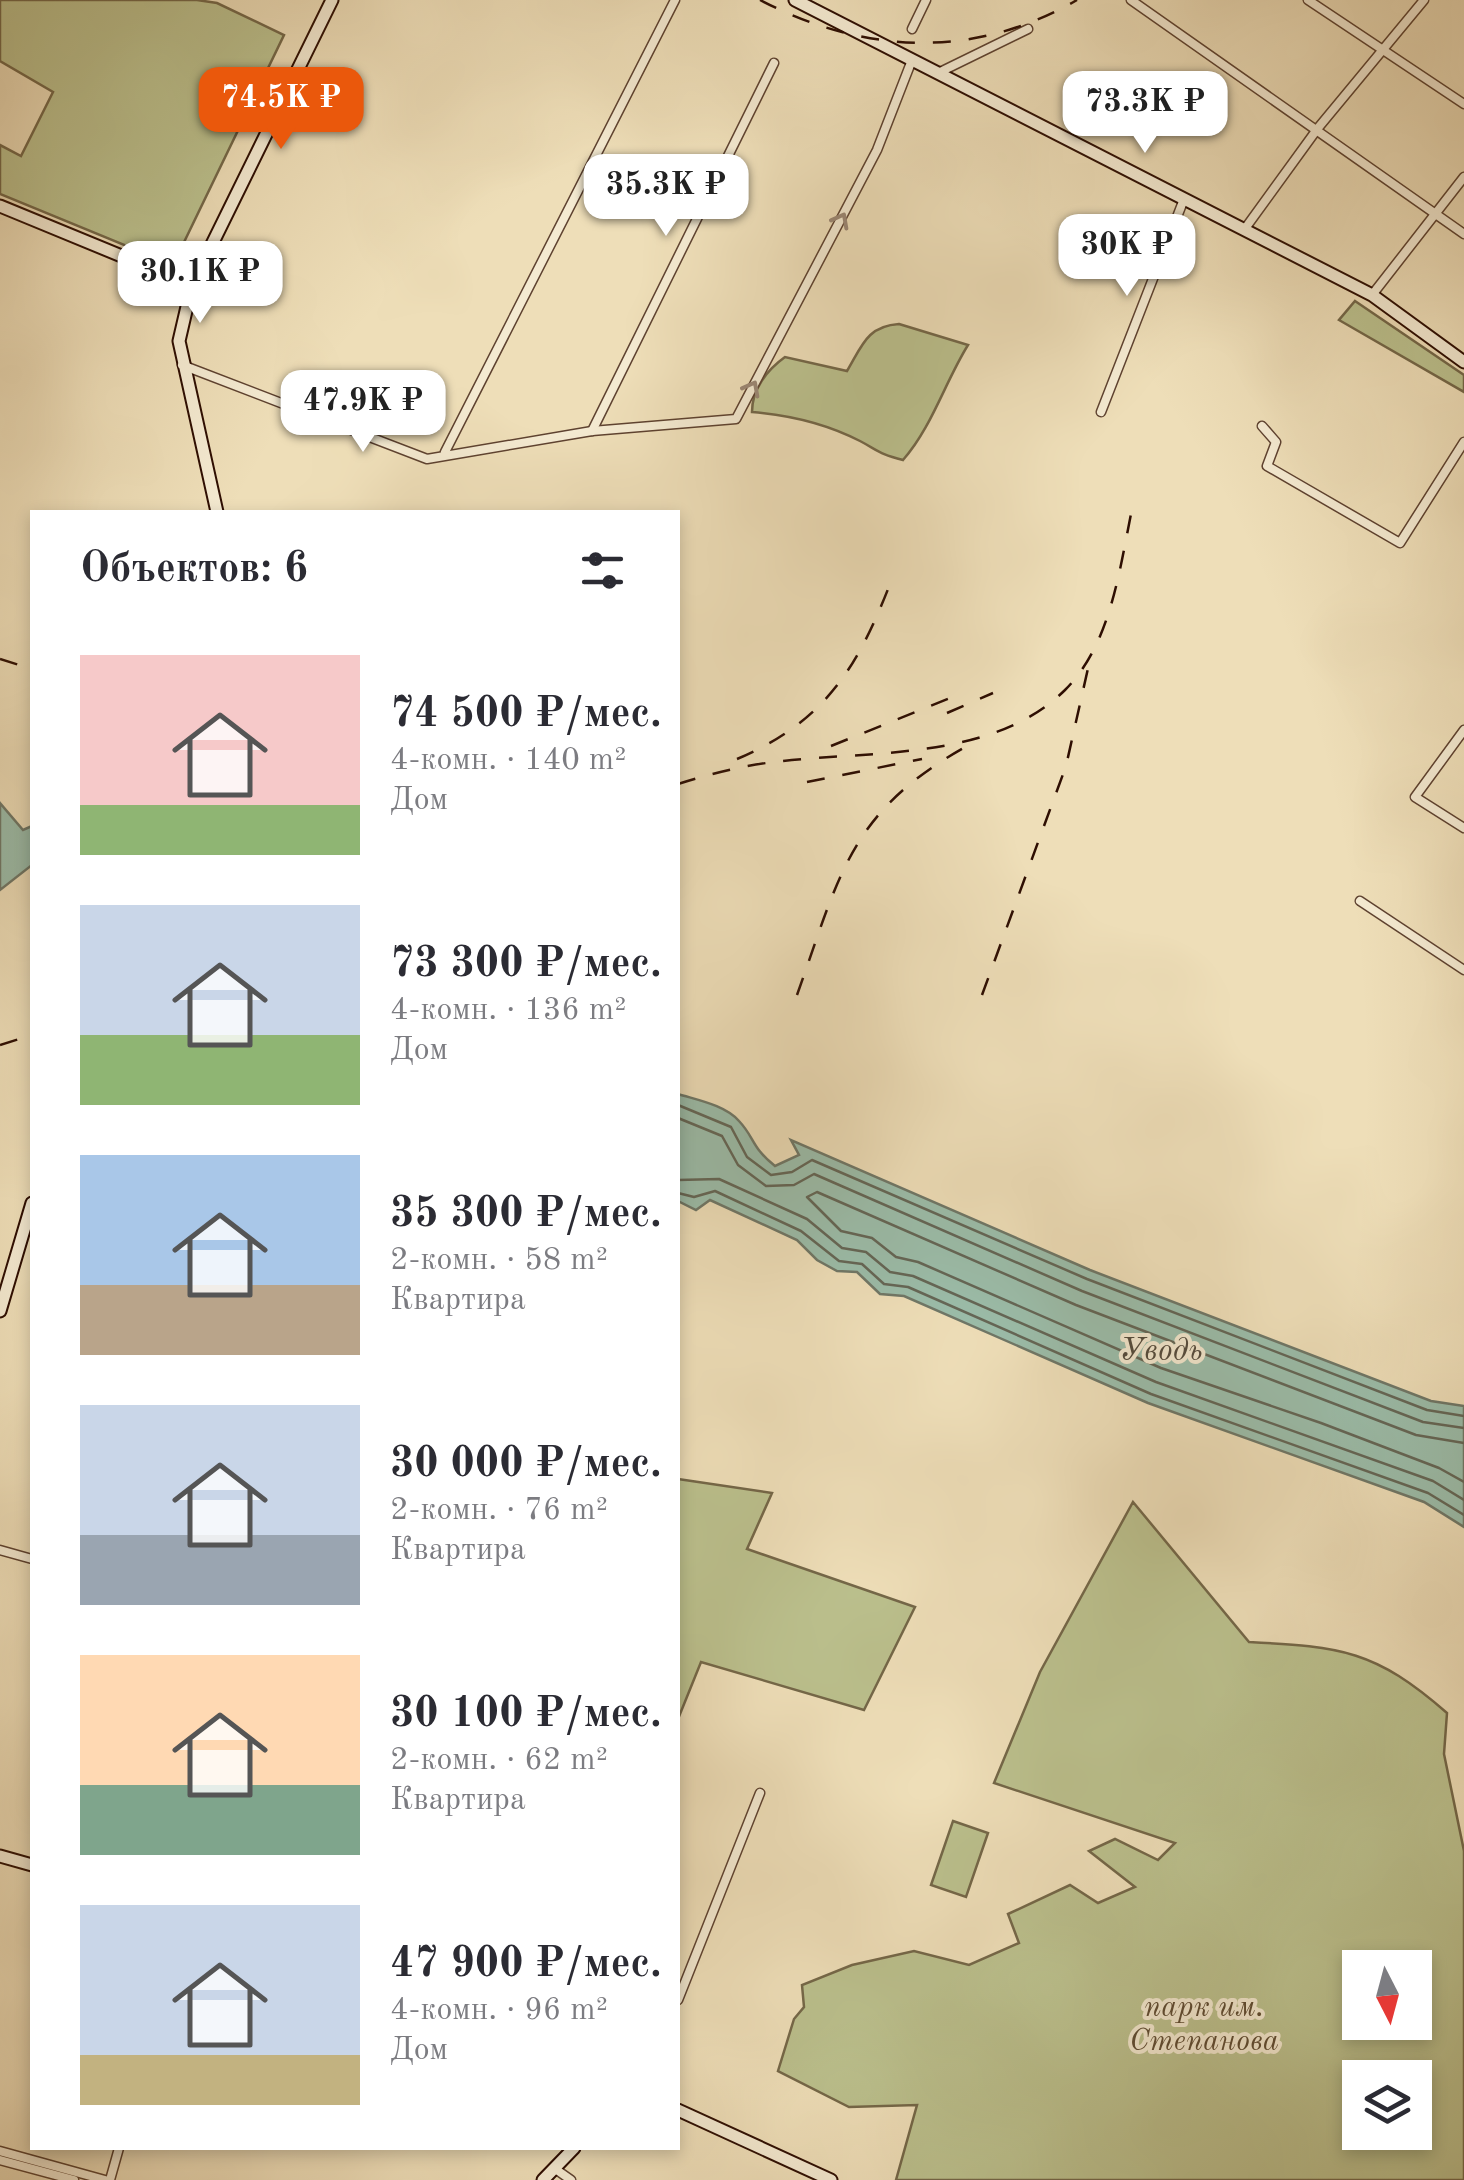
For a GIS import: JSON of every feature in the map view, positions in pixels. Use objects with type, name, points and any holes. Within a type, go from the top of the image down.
[{"type":"main road","points":[[217,510],[182,365],[179,325],[192,285],[332,0]]},
{"type":"main road","points":[[795,0],[1372,295],[1464,362]]},
{"type":"main road","points":[[0,206],[192,285]]},
{"type":"main road","points":[[0,1311],[30,1210]]},
{"type":"main road","points":[[0,1856],[30,1864]]},
{"type":"main road","points":[[681,2112],[831,2180]]},
{"type":"main road","points":[[542,2180],[572,2150]]},
{"type":"street","points":[[446,452],[675,0]]},
{"type":"street","points":[[912,29],[926,0]]},
{"type":"street","points":[[1130,0],[1318,128],[1464,234]]},
{"type":"street","points":[[1308,0],[1464,104]]},
{"type":"street","points":[[1244,230],[1318,128],[1424,0]]},
{"type":"street","points":[[938,73],[1028,29]]},
{"type":"street","points":[[182,365],[427,459],[446,452],[592,431],[736,419],[878,150],[912,60]]},
{"type":"street","points":[[592,431],[774,63]]},
{"type":"street","points":[[1372,295],[1433,212],[1464,178]]},
{"type":"street","points":[[1101,412],[1184,199]]},
{"type":"street","points":[[1262,426],[1276,442],[1267,466],[1400,543],[1464,442]]},
{"type":"street","points":[[1464,730],[1415,797],[1464,828]]},
{"type":"street","points":[[1360,901],[1464,970]]},
{"type":"street","points":[[0,1550],[30,1558]]},
{"type":"street","points":[[680,1996],[760,1793]]},
{"type":"street","points":[[680,1971],[690,1974]]},
{"type":"street","points":[[0,2151],[107,2180],[118,2150]]},
{"type":"street","points":[[0,2160],[74,2180]]},
{"type":"street","points":[[554,2168],[571,2180]]},
{"type":"green space","points":[[0,0],[197,0],[217,3],[284,35],[173,265],[0,194],[0,145],[21,156],[53,92],[0,61]]},
{"type":"green space","points":[[1355,301],[1464,375],[1464,392],[1339,320]]},
{"type":"green space","points":[[899,324],[968,345],[922,433],[903,460],[821,425],[752,412],[762,381],[785,357],[847,371],[872,333]]},
{"type":"green space","points":[[680,1479],[772,1493],[747,1549],[915,1607],[864,1710],[701,1662],[680,1714]]},
{"type":"green space","name":"парк им. Степанова","points":[[1133,1502],[1249,1642],[1309,1646],[1356,1656],[1399,1676],[1447,1713],[1444,1754],[1464,1851],[1464,2180],[896,2180],[917,2105],[849,2107],[778,2071],[794,2019],[804,2007],[802,1985],[852,1965],[914,1951],[969,1965],[1019,1943],[1008,1914],[1070,1885],[1098,1903],[1135,1887],[1089,1851],[1115,1839],[1158,1860],[1175,1843],[994,1783],[1040,1672]]},
{"type":"green space","points":[[953,1821],[988,1833],[966,1897],[931,1885]]},
{"type":"water","points":[[0,803],[23,830],[30,827],[30,867],[0,890]]},
{"type":"water","name":"Уводь","points":[[680,1095],[733,1115],[775,1166],[799,1155],[791,1140],[1090,1270],[1431,1401],[1464,1406],[1464,1527],[1424,1502],[1148,1403],[904,1296],[880,1294],[857,1272],[837,1271],[817,1260],[797,1240],[710,1200],[696,1210],[680,1202]]},
{"type":"railway","points":[[760,0],[839,31],[919,43],[998,33],[1077,0]]},
{"type":"railway","points":[[680,783],[762,764],[888,753],[966,741],[1002,730],[1035,713],[1065,690],[1093,652],[1110,607],[1131,514]]},
{"type":"railway","points":[[737,759],[793,728],[834,690],[864,642],[890,584]]},
{"type":"railway","points":[[0,659],[30,668]]},
{"type":"railway","points":[[982,995],[1066,766],[1089,664]]},
{"type":"railway","points":[[947,713],[993,693]]},
{"type":"railway","points":[[831,746],[960,694]]},
{"type":"railway","points":[[797,995],[839,881],[873,821],[929,770],[969,745]]},
{"type":"railway","points":[[807,782],[922,759]]},
{"type":"railway","points":[[0,1045],[30,1036]]}]
